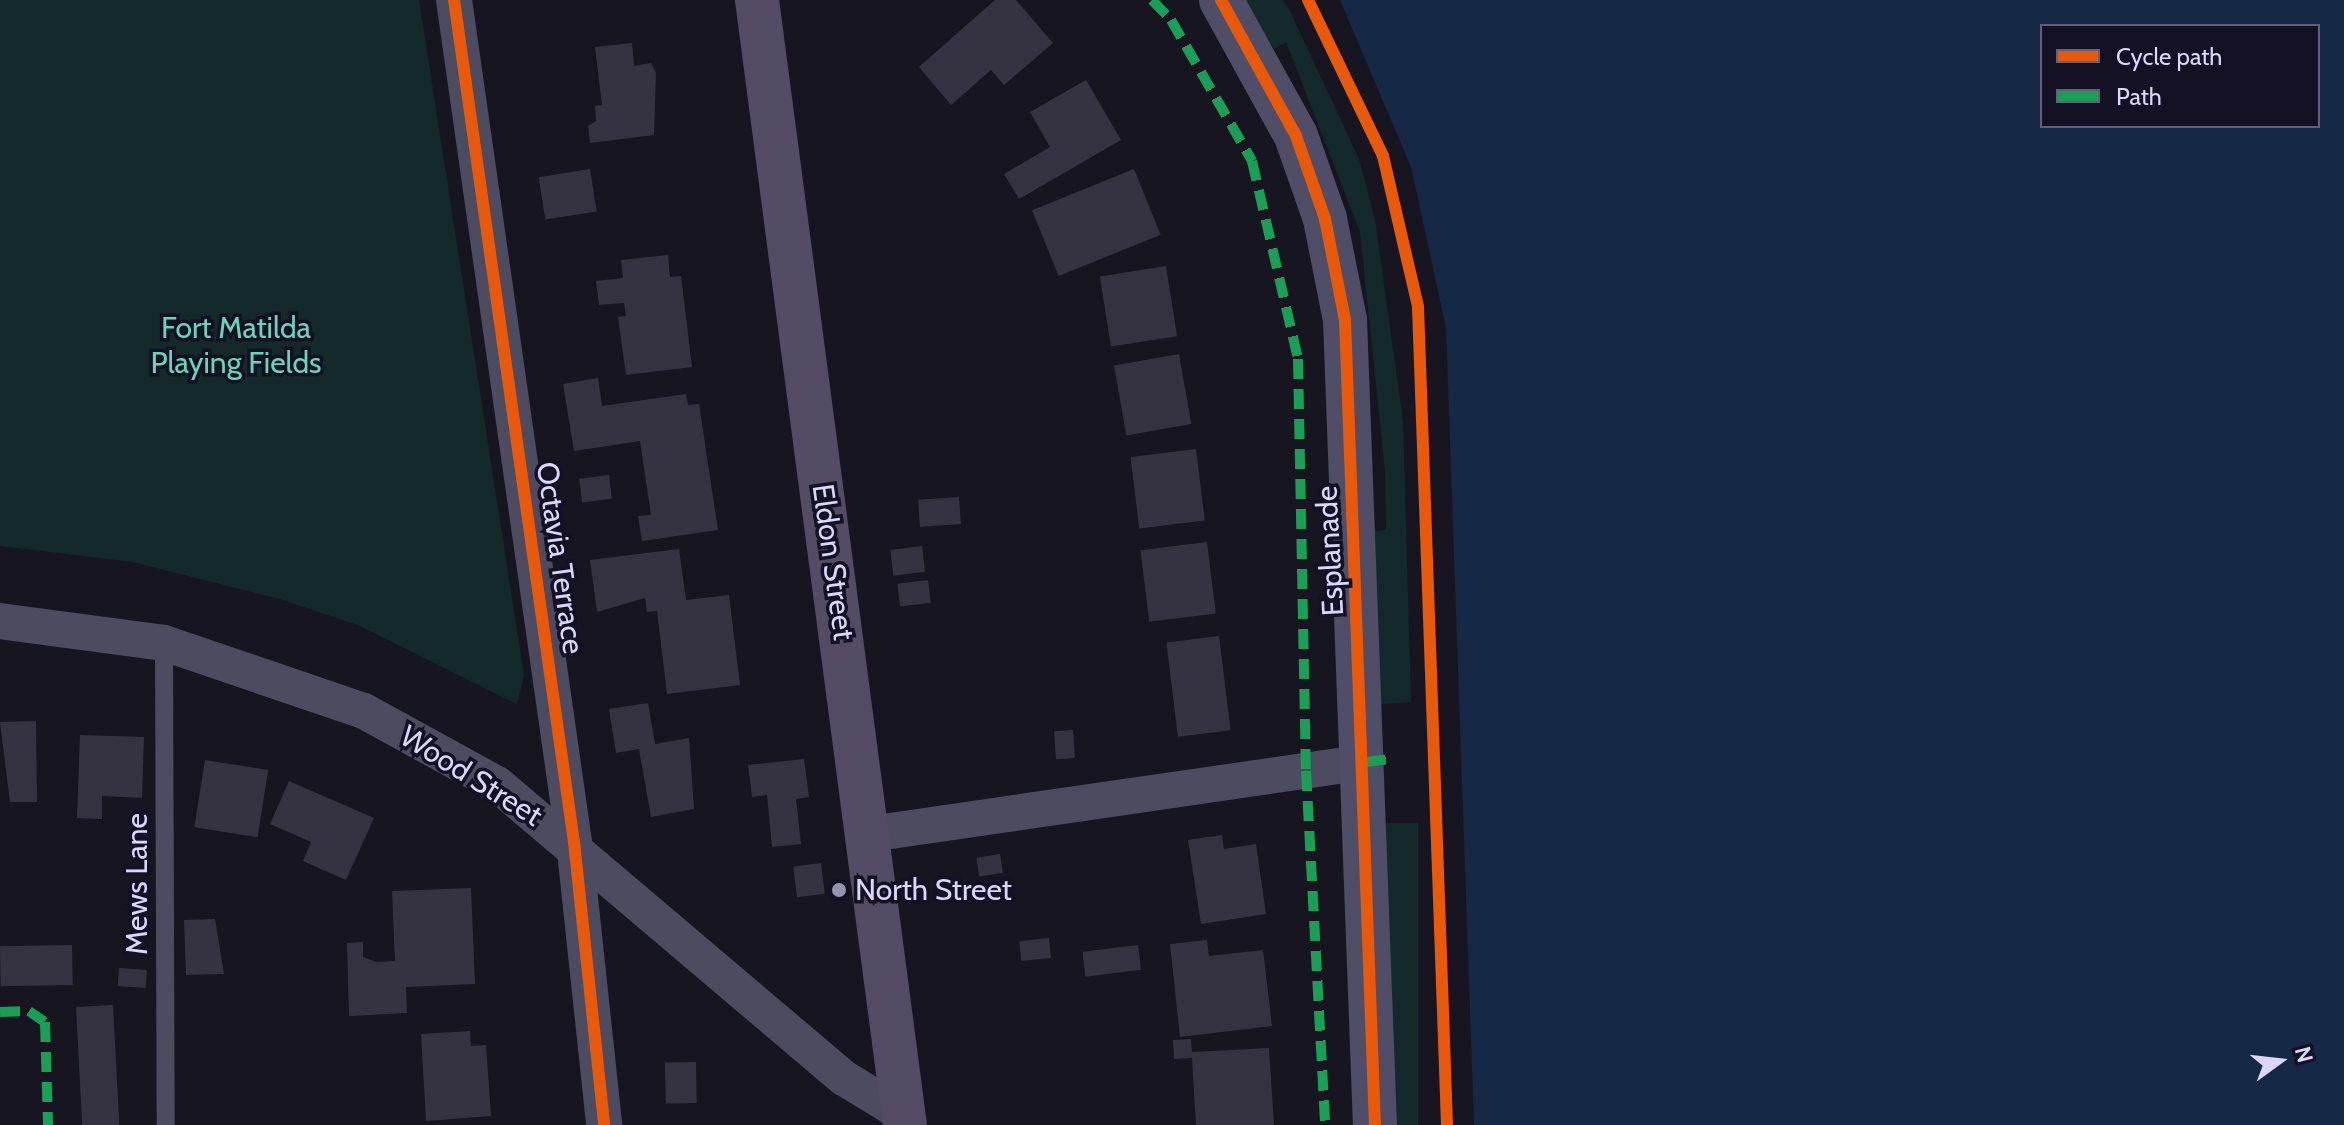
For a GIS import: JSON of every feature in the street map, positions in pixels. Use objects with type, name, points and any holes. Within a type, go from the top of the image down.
[{"type":"main road","name":"Eldon Street","points":[[757,0],[870,834],[904,1120]]},
{"type":"street","name":"Octavia Terrace","points":[[454,0],[574,842],[604,1125]]},
{"type":"street","name":"Esplanade","points":[[1221,0],[1296,136],[1325,219],[1345,320],[1366,762],[1375,1125]]},
{"type":"street","name":"Wood Street","points":[[0,621],[164,643],[364,711],[497,784],[574,842],[844,1078],[904,1120]]},
{"type":"street","points":[[870,834],[1366,762]]},
{"type":"lane","name":"Mews Lane","points":[[164,643],[166,1125]]},
{"type":"green space","name":"Fort Matilda Playing Fields","points":[[0,0],[419,0],[524,675],[517,704],[358,625],[280,599],[133,562],[0,546]]},
{"type":"green space","points":[[1243,0],[1283,0],[1290,11],[1359,159],[1375,219],[1403,421],[1411,702],[1380,704],[1374,531],[1386,530],[1385,471],[1360,232],[1286,42],[1274,49]]},
{"type":"green space","points":[[1386,823],[1418,823],[1418,1125],[1386,1125]]},
{"type":"water","points":[[1340,0],[2344,0],[2344,1125],[1474,1125],[1446,328],[1411,167]]},
{"type":"building","points":[[995,0],[1016,0],[1053,43],[1004,85],[991,70],[951,105],[919,67]]},
{"type":"building","points":[[632,43],[634,66],[651,63],[656,73],[654,135],[590,143],[588,126],[596,121],[595,106],[602,105],[595,47]]},
{"type":"building","points":[[1086,80],[1121,140],[1019,199],[1004,174],[1050,147],[1030,112]]},
{"type":"building","points":[[590,169],[597,211],[545,220],[539,177]]},
{"type":"building","points":[[1134,169],[1161,235],[1059,276],[1032,210]]},
{"type":"building","points":[[668,255],[670,277],[681,276],[692,367],[626,375],[618,317],[626,316],[624,303],[599,305],[596,281],[623,278],[621,260]]},
{"type":"building","points":[[1166,266],[1177,336],[1111,347],[1100,276]]},
{"type":"building","points":[[1179,354],[1191,424],[1126,435],[1114,365]]},
{"type":"building","points":[[598,378],[602,406],[686,394],[688,405],[699,404],[718,530],[642,541],[638,516],[651,515],[640,441],[574,451],[563,384]]},
{"type":"building","points":[[1196,449],[1205,520],[1139,529],[1130,457]]},
{"type":"building","points":[[609,475],[612,499],[582,502],[579,479]]},
{"type":"building","points":[[959,497],[961,524],[920,527],[918,500]]},
{"type":"building","points":[[1207,542],[1216,613],[1149,622],[1140,550]]},
{"type":"building","points":[[922,546],[925,572],[893,576],[890,550]]},
{"type":"building","points":[[679,549],[686,600],[729,595],[740,685],[667,694],[657,611],[647,612],[645,598],[597,612],[590,560]]},
{"type":"building","points":[[928,580],[931,603],[900,607],[897,584]]},
{"type":"building","points":[[1219,636],[1231,730],[1178,737],[1166,642]]},
{"type":"building","points":[[648,703],[655,744],[689,738],[694,809],[651,817],[639,749],[616,753],[609,709]]},
{"type":"building","points":[[36,721],[37,802],[10,802],[0,722]]},
{"type":"building","points":[[1073,730],[1075,758],[1056,759],[1054,731]]},
{"type":"building","points":[[80,735],[144,737],[142,798],[102,796],[102,819],[77,818]]},
{"type":"building","points":[[804,759],[809,797],[796,799],[801,844],[772,847],[767,795],[752,797],[748,765]]},
{"type":"building","points":[[205,760],[268,770],[258,837],[194,827]]},
{"type":"building","points":[[289,781],[374,818],[346,880],[303,861],[311,842],[270,824]]},
{"type":"building","points":[[1222,835],[1224,849],[1256,844],[1266,914],[1201,924],[1188,840]]},
{"type":"building","points":[[1000,854],[1003,873],[979,877],[976,858]]},
{"type":"building","points":[[821,863],[825,894],[797,897],[793,866]]},
{"type":"building","points":[[471,888],[475,984],[406,987],[407,1013],[349,1016],[347,943],[363,942],[363,957],[376,962],[395,961],[392,891]]},
{"type":"building","points":[[215,919],[224,974],[186,975],[184,920]]},
{"type":"building","points":[[1049,938],[1051,958],[1021,961],[1019,941]]},
{"type":"building","points":[[1207,940],[1209,956],[1263,950],[1272,1026],[1180,1037],[1170,944]]},
{"type":"building","points":[[72,945],[73,985],[1,986],[0,946]]},
{"type":"building","points":[[1138,945],[1141,970],[1085,977],[1082,952]]},
{"type":"building","points":[[119,968],[147,970],[146,988],[118,986]]},
{"type":"building","points":[[113,1005],[119,1125],[82,1125],[76,1007]]},
{"type":"building","points":[[470,1031],[471,1046],[486,1045],[491,1116],[426,1121],[421,1034]]},
{"type":"building","points":[[1191,1039],[1192,1052],[1269,1048],[1274,1125],[1196,1125],[1192,1058],[1174,1059],[1173,1040]]},
{"type":"building","points":[[696,1062],[697,1103],[666,1104],[665,1063]]},
{"type":"marked path","points":[[1152,0],[1171,20],[1252,161],[1298,359],[1306,771],[1325,1125]]},
{"type":"marked path","points":[[1366,762],[1392,759]]},
{"type":"marked path","points":[[0,1012],[29,1011],[45,1022],[48,1125]]},
{"type":"cycle path","points":[[454,0],[574,842],[604,1125]]},
{"type":"cycle path","points":[[1221,0],[1296,136],[1325,219],[1345,320],[1375,1125]]},
{"type":"cycle path","points":[[1308,0],[1383,156],[1418,307],[1447,1125]]},
{"type":"place","name":"North Street","points":[[839,890]]}]
